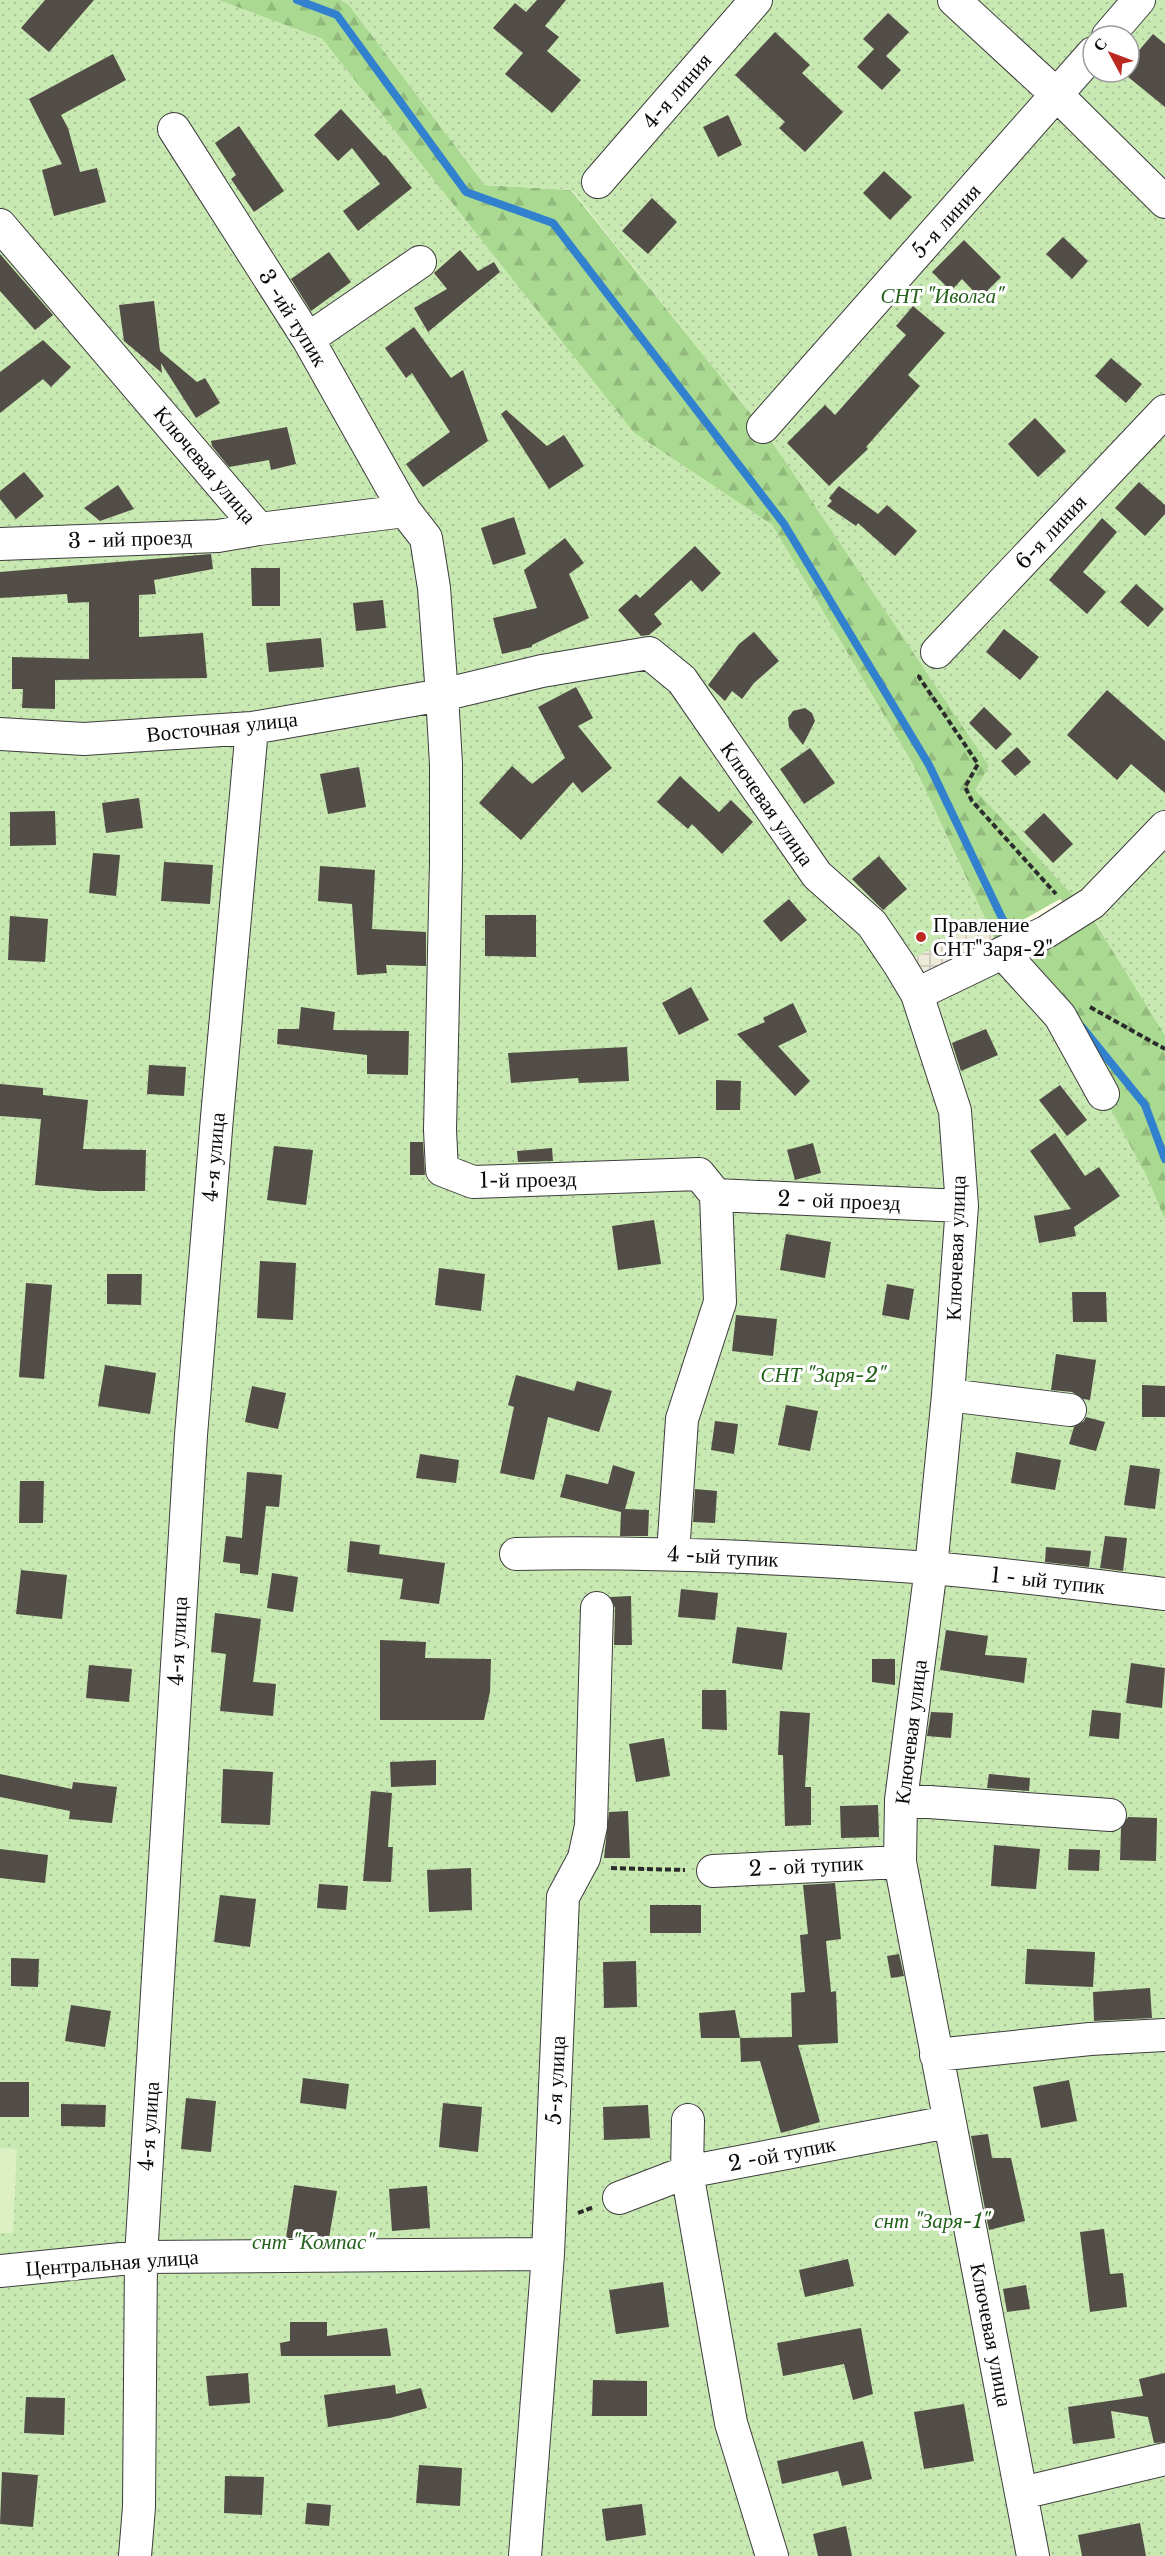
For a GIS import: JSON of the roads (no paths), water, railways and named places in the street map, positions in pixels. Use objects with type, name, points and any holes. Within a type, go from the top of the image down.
[{"type":"street","name":"4-я линия","points":[[598,182],[756,0]]},
{"type":"street","points":[[954,0],[1057,95],[1165,202]]},
{"type":"street","points":[[1118,24],[1139,0]]},
{"type":"street","name":"5-я линия","points":[[763,427],[1081,67]]},
{"type":"street","name":"3 -ий тупик","points":[[174,129],[308,339],[405,511]]},
{"type":"street","name":"Ключевая улица","points":[[0,225],[259,530],[405,511]]},
{"type":"street","points":[[308,339],[420,262]]},
{"type":"street","name":"6-я линия","points":[[937,652],[1165,411]]},
{"type":"street","points":[[405,511],[426,538],[434,588],[442,695]]},
{"type":"street","name":"3 - ий проезд","points":[[0,544],[218,536],[259,530]]},
{"type":"street","name":"Ключевая улица","points":[[442,695],[542,671],[650,653],[682,680],[817,875],[872,924],[917,994],[955,1111],[962,1206],[948,1395],[931,1568],[901,1800],[900,1862],[1033,2556]]},
{"type":"street","name":"Восточная улица","points":[[0,734],[84,738],[252,729],[442,695]]},
{"type":"street","name":"1-й проезд","points":[[442,695],[446,764],[440,1130],[442,1170],[473,1182],[699,1174],[716,1195]]},
{"type":"street","name":"4-я улица","points":[[135,2556],[139,2507],[141,2257],[191,1435],[252,729]]},
{"type":"street","points":[[917,994],[1014,948],[1092,903],[1165,827]]},
{"type":"street","points":[[1014,948],[1060,1017],[1103,1094]]},
{"type":"street","points":[[673,1554],[682,1419],[720,1302],[716,1195]]},
{"type":"street","name":"2 - ой проезд","points":[[716,1195],[962,1206]]},
{"type":"street","points":[[948,1395],[1070,1410]]},
{"type":"street","name":"4 -ый тупик","points":[[516,1554],[599,1552],[673,1554],[931,1568]]},
{"type":"street","name":"1 - ый тупик","points":[[931,1568],[1165,1594]]},
{"type":"street","name":"5-я улица","points":[[525,2556],[548,2254],[563,1897],[584,1858],[591,1826],[597,1608]]},
{"type":"street","points":[[901,1800],[1110,1815]]},
{"type":"street","name":"2 - ой тупик","points":[[713,1871],[900,1862]]},
{"type":"street","points":[[936,2055],[1090,2039],[1165,2034]]},
{"type":"street","points":[[688,2120],[687,2172],[731,2423],[772,2556]]},
{"type":"street","name":"2 -ой тупик","points":[[619,2198],[687,2172],[948,2122]]},
{"type":"street","name":"Центральная улица","points":[[0,2271],[141,2257],[548,2254]]},
{"type":"street","points":[[1022,2493],[1165,2459]]},
{"type":"waterway","points":[[297,0],[337,15],[466,192],[553,223],[784,524],[929,765],[1002,918],[1016,941]]},
{"type":"waterway","points":[[1082,1027],[1145,1105],[1165,1159]]},
{"type":"place","name":"Правление СНТ\"Заря-2\"","points":[[921,937]]},
{"type":"park label","name":"СНТ \"Иволга\"","points":[[942,296]]},
{"type":"park label","name":"СНТ \"Заря-2\"","points":[[823,1375]]},
{"type":"park label","name":"снт \"Заря-1\"","points":[[932,2221]]},
{"type":"park label","name":"снт \"Компас\"","points":[[313,2242]]}]
